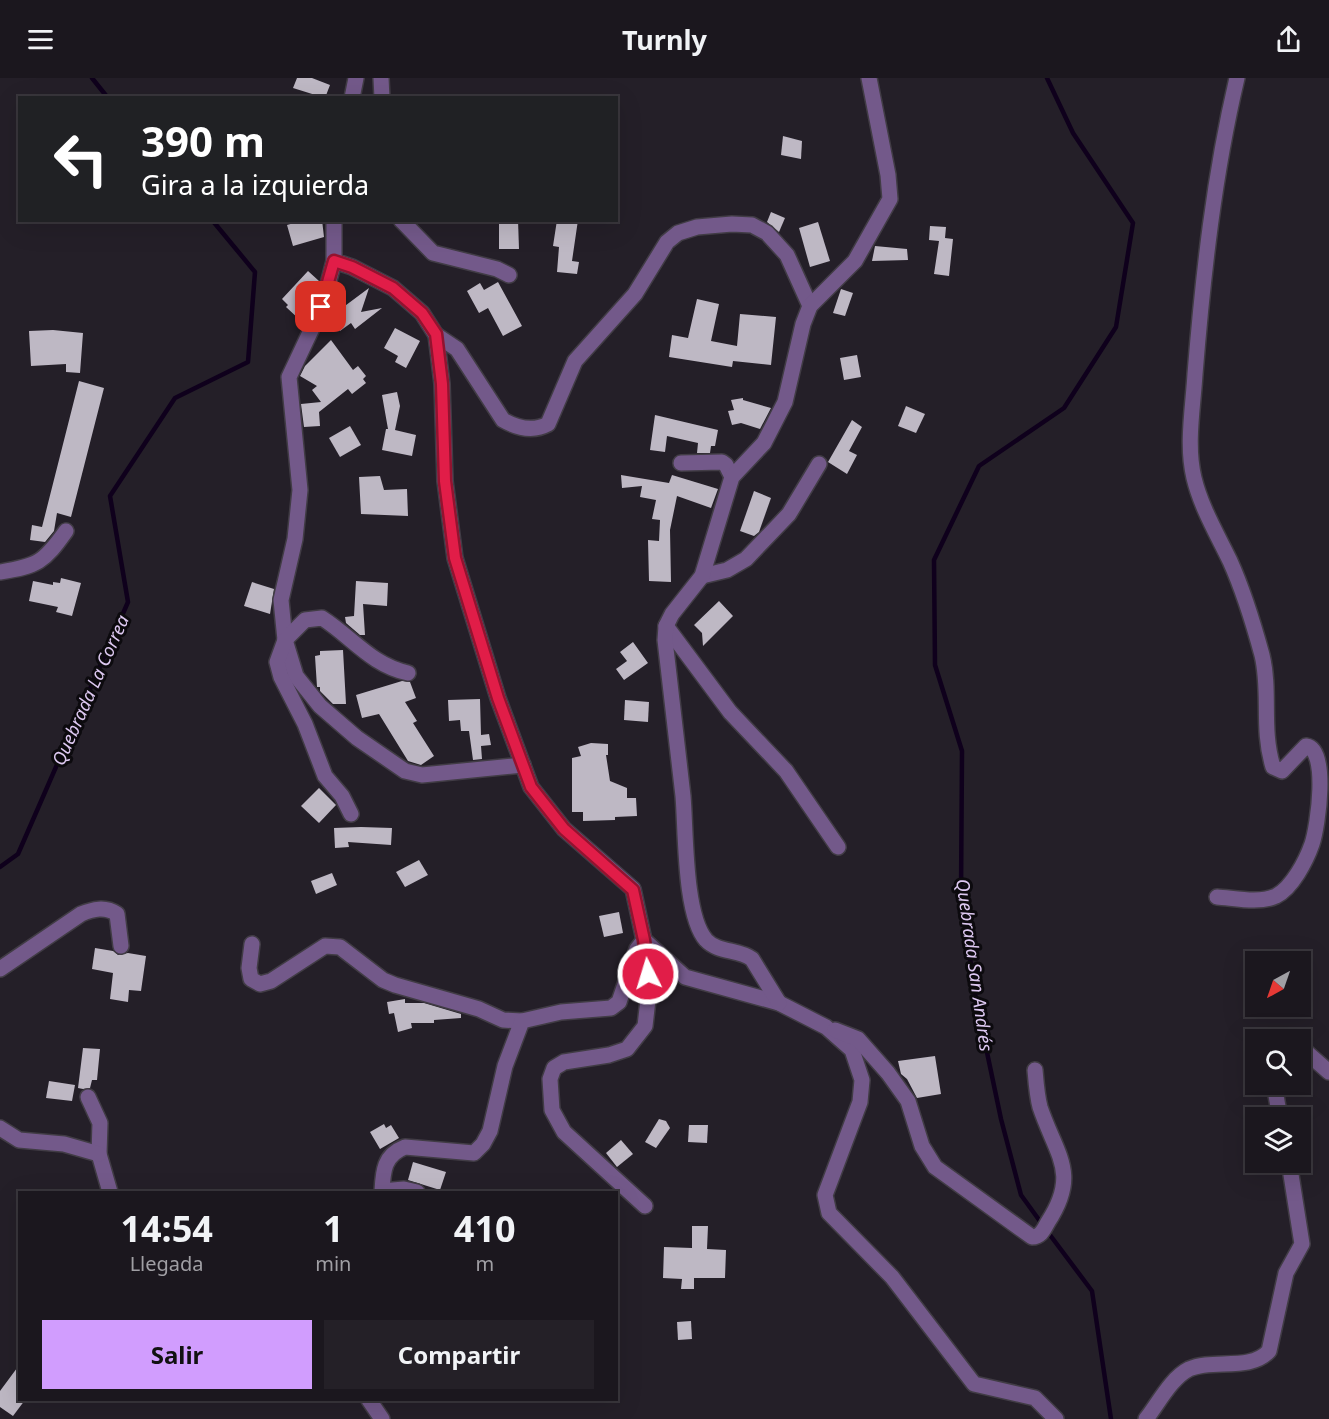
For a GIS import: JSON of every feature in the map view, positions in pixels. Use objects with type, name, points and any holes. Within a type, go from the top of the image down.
[{"type":"street","points":[[352,96],[356,78]]},
{"type":"street","points":[[381,78],[382,96]]},
{"type":"street","points":[[779,1003],[752,959],[746,954],[714,946],[700,931],[689,889],[683,798],[665,640],[666,626],[687,593],[702,576],[732,477],[764,443],[785,402],[803,324],[810,306],[855,261],[890,199],[888,175],[869,78]]},
{"type":"street","points":[[1216,897],[1264,900],[1277,896],[1289,886],[1312,845],[1323,787],[1316,750],[1311,747],[1306,746],[1282,771],[1274,767],[1267,746],[1264,718],[1264,667],[1248,602],[1201,502],[1193,476],[1190,440],[1201,303],[1223,136],[1236,78]]},
{"type":"street","points":[[334,222],[334,261],[321,307],[289,377],[300,490],[295,539],[281,600],[285,640],[296,676],[320,706],[357,738],[405,771],[422,775],[523,765]]},
{"type":"street","points":[[403,222],[433,253],[497,269],[509,275]]},
{"type":"street","points":[[334,261],[352,267],[393,288],[422,313],[436,334],[456,349],[502,420],[514,426],[533,429],[548,424],[575,362],[635,294],[667,242],[678,233],[696,227],[732,224],[752,225],[767,233],[788,255],[810,306]]},
{"type":"street","points":[[436,334],[442,384],[445,481],[455,558],[498,698],[531,787],[564,829],[633,890],[644,940],[649,991],[649,1013],[645,1026],[627,1049],[609,1055],[564,1062],[554,1068],[550,1079],[552,1110],[564,1132],[645,1206]]},
{"type":"street","points":[[681,463],[722,462],[732,477]]},
{"type":"street","points":[[702,576],[727,570],[746,559],[789,514],[819,464]]},
{"type":"street","points":[[0,572],[36,563],[48,557],[66,531]]},
{"type":"street","points":[[351,814],[342,796],[325,776],[305,724],[281,677],[277,662],[285,640],[305,620],[322,618],[375,661],[393,670],[408,673]]},
{"type":"street","points":[[666,626],[730,712],[786,771],[838,847]]},
{"type":"street","points":[[0,969],[81,914],[92,910],[104,909],[117,914],[121,946]]},
{"type":"street","points":[[644,940],[673,969],[685,976],[779,1003],[826,1027],[858,1039],[888,1073],[908,1101],[922,1146],[934,1167],[1032,1237],[1041,1233],[1060,1203],[1065,1186],[1064,1171],[1040,1106],[1035,1070]]},
{"type":"street","points":[[252,944],[249,968],[251,979],[260,984],[271,981],[325,946],[332,945],[340,947],[384,980],[395,985],[479,1009],[503,1020],[522,1021],[561,1012],[611,1008],[619,1002],[637,949],[644,940]]},
{"type":"street","points":[[380,1191],[382,1169],[394,1151],[405,1147],[466,1154],[474,1153],[483,1144],[490,1131],[510,1050],[522,1021]]},
{"type":"street","points":[[826,1027],[852,1050],[862,1080],[858,1112],[825,1195],[829,1213],[891,1277],[974,1384],[1035,1398],[1056,1419]]},
{"type":"street","points":[[1311,1056],[1329,1072]]},
{"type":"street","points":[[88,1097],[100,1123],[99,1154],[110,1191]]},
{"type":"street","points":[[0,1128],[19,1140],[64,1144],[99,1154]]},
{"type":"street","points":[[1146,1419],[1176,1379],[1186,1370],[1199,1365],[1256,1360],[1269,1351],[1288,1267],[1302,1244],[1291,1173]]},
{"type":"street","points":[[388,1191],[404,1189],[413,1191]]},
{"type":"street","points":[[370,1401],[382,1419]]},
{"type":"building","points":[[297,78],[312,78],[330,85],[326,96],[293,88]]},
{"type":"building","points":[[783,136],[802,141],[801,159],[781,155]]},
{"type":"building","points":[[771,212],[785,218],[779,232],[767,222]]},
{"type":"building","points":[[322,222],[324,237],[293,246],[287,225]]},
{"type":"building","points":[[499,222],[518,222],[519,249],[499,249]]},
{"type":"building","points":[[557,222],[578,222],[572,261],[579,262],[577,274],[557,272],[559,247],[553,246]]},
{"type":"building","points":[[818,222],[830,261],[810,267],[799,228]]},
{"type":"building","points":[[930,226],[946,227],[945,238],[953,239],[949,276],[934,274],[939,241],[929,240]]},
{"type":"building","points":[[875,246],[907,249],[908,260],[872,261]]},
{"type":"building","points":[[308,271],[319,281],[310,292],[314,296],[311,300],[313,302],[311,309],[300,320],[286,307],[288,305],[282,299]]},
{"type":"building","points":[[498,282],[522,326],[503,336],[488,308],[479,313],[467,291],[480,283],[484,290]]},
{"type":"building","points":[[369,288],[361,312],[382,308],[355,329],[351,323],[340,331],[330,317]]},
{"type":"building","points":[[841,289],[853,293],[845,316],[833,313]]},
{"type":"building","points":[[697,299],[719,304],[711,341],[737,346],[740,314],[776,317],[771,365],[733,361],[732,367],[669,357],[672,335],[688,338]]},
{"type":"building","points":[[395,328],[420,341],[406,368],[395,362],[398,356],[384,348]]},
{"type":"building","points":[[53,330],[83,333],[80,373],[66,372],[66,364],[31,366],[29,331]]},
{"type":"building","points":[[331,340],[353,370],[358,366],[366,376],[363,379],[366,383],[352,394],[348,389],[319,412],[320,426],[304,427],[301,404],[321,402],[312,390],[317,386],[300,376],[305,366]]},
{"type":"building","points":[[857,355],[861,377],[844,380],[840,358]]},
{"type":"building","points":[[79,381],[104,388],[71,517],[57,513],[54,531],[45,542],[30,540],[32,525],[42,527]]},
{"type":"building","points":[[397,392],[400,406],[395,430],[416,435],[412,456],[382,450],[386,429],[388,429],[382,395]]},
{"type":"building","points":[[743,398],[743,400],[771,408],[760,429],[741,423],[732,425],[728,411],[734,410],[731,400]]},
{"type":"building","points":[[906,406],[925,414],[916,433],[898,426]]},
{"type":"building","points":[[655,415],[718,430],[715,446],[711,446],[710,453],[697,453],[698,443],[667,436],[665,452],[650,450]]},
{"type":"building","points":[[852,420],[862,427],[849,451],[857,455],[847,474],[828,462]]},
{"type":"building","points":[[350,426],[361,445],[340,457],[329,438]]},
{"type":"building","points":[[621,475],[669,483],[672,475],[718,489],[711,508],[677,496],[670,530],[671,582],[649,581],[648,540],[659,541],[660,520],[652,519],[656,500],[640,497],[642,486],[622,488]]},
{"type":"building","points":[[380,476],[384,490],[407,489],[408,516],[361,514],[359,477]]},
{"type":"building","points":[[754,491],[771,498],[759,532],[754,536],[740,531]]},
{"type":"building","points":[[61,578],[81,583],[72,616],[56,612],[58,607],[29,601],[33,581],[53,585],[53,582],[60,583]]},
{"type":"building","points":[[356,581],[388,583],[387,606],[363,604],[365,635],[360,635],[346,623],[345,617],[354,616]]},
{"type":"building","points":[[252,582],[274,589],[270,614],[244,606]]},
{"type":"building","points":[[719,601],[733,616],[703,646],[702,633],[694,625]]},
{"type":"building","points":[[633,642],[648,663],[624,680],[616,669],[627,661],[620,652]]},
{"type":"building","points":[[343,650],[346,704],[333,704],[320,691],[320,687],[317,687],[315,656],[320,655],[320,651]]},
{"type":"building","points":[[402,681],[410,682],[416,698],[405,702],[417,721],[413,723],[434,756],[421,765],[408,761],[379,714],[362,718],[356,695]]},
{"type":"building","points":[[480,699],[481,735],[489,734],[491,745],[481,746],[482,759],[473,760],[469,731],[461,731],[460,720],[449,721],[448,700]]},
{"type":"building","points":[[625,700],[649,702],[648,722],[624,720]]},
{"type":"building","points":[[591,743],[608,744],[608,755],[606,755],[610,781],[627,788],[627,798],[636,798],[637,816],[615,817],[615,820],[583,821],[583,812],[572,812],[572,758],[581,756],[578,747]]},
{"type":"building","points":[[319,788],[336,805],[319,823],[301,806]]},
{"type":"building","points":[[334,828],[392,828],[391,845],[348,842],[349,847],[335,848]]},
{"type":"building","points":[[419,860],[428,875],[405,887],[396,872]]},
{"type":"building","points":[[332,873],[337,885],[316,894],[311,881]]},
{"type":"building","points":[[619,912],[623,933],[604,937],[599,916]]},
{"type":"building","points":[[95,948],[113,951],[118,955],[128,953],[146,956],[141,991],[129,990],[128,1002],[110,999],[113,973],[92,969]]},
{"type":"building","points":[[405,999],[405,1003],[424,1003],[461,1014],[461,1018],[434,1020],[434,1023],[411,1023],[412,1028],[398,1032],[394,1013],[389,1014],[387,1002]]},
{"type":"building","points":[[83,1048],[100,1049],[97,1080],[92,1080],[90,1088],[83,1089],[78,1088]]},
{"type":"building","points":[[935,1056],[941,1094],[917,1098],[907,1079],[901,1074],[898,1061]]},
{"type":"building","points":[[49,1081],[75,1085],[72,1101],[46,1098]]},
{"type":"building","points":[[659,1119],[666,1121],[670,1128],[656,1148],[645,1142]]},
{"type":"building","points":[[384,1124],[386,1128],[391,1125],[399,1138],[380,1149],[370,1132]]},
{"type":"building","points":[[689,1125],[708,1125],[707,1143],[688,1142]]},
{"type":"building","points":[[621,1140],[633,1154],[617,1167],[606,1153]]},
{"type":"building","points":[[413,1162],[446,1172],[440,1190],[408,1180]]},
{"type":"building","points":[[692,1226],[708,1226],[707,1249],[726,1250],[725,1278],[694,1278],[694,1289],[681,1289],[682,1279],[663,1278],[664,1247],[692,1248]]},
{"type":"building","points":[[691,1321],[692,1339],[678,1340],[677,1322]]},
{"type":"building","points":[[18,1367],[18,1401],[24,1401],[13,1416],[0,1407],[0,1391]]},
{"type":"waterway","name":"Quebrada La Correa","points":[[92,78],[106,96]]},
{"type":"waterway","name":"Quebrada San Andrés","points":[[1042,1224],[1021,1195],[1001,1119],[976,1000],[961,895],[962,751],[935,665],[934,560],[979,466],[1064,408],[1116,327],[1133,223],[1073,133],[1047,78]]},
{"type":"waterway","name":"Quebrada La Correa","points":[[0,867],[18,854],[128,602],[110,496],[175,398],[248,362],[255,272],[214,222]]},
{"type":"waterway","name":"Quebrada San Andrés","points":[[1047,1231],[1092,1291],[1111,1419]]},
{"type":"route","points":[[321,307],[334,261],[352,267],[393,288],[422,313],[436,334],[442,384],[445,481],[455,558],[498,698],[531,787],[564,829],[633,890],[644,940],[648,974]]}]
